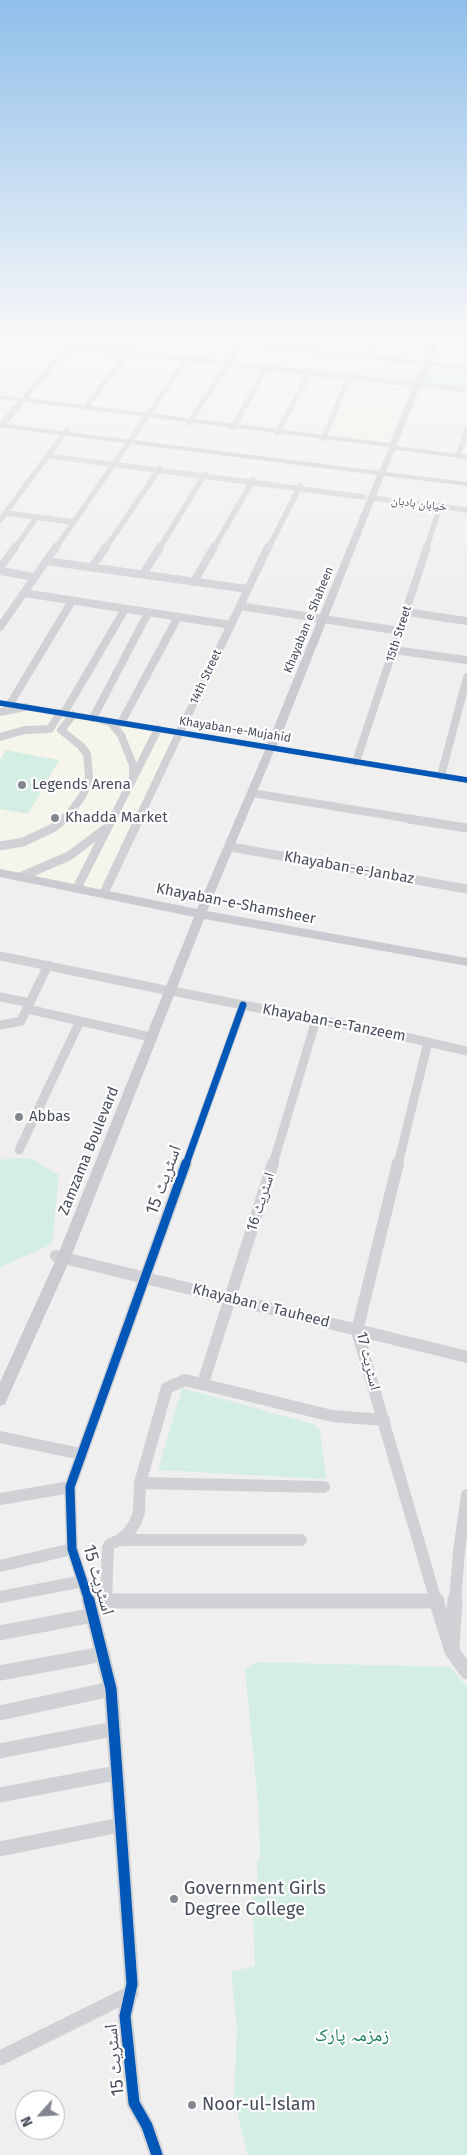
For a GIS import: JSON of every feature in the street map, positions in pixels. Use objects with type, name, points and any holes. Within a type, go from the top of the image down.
[{"type":"main road","points":[[89,435],[467,482]]},
{"type":"main road","points":[[292,435],[463,456]]},
{"type":"main road","name":"Khayaban e Shaheen","points":[[198,913],[395,435]]},
{"type":"main road","name":"Khayaban-e-Mujahid","points":[[5,703],[467,780]]},
{"type":"main road","name":"Khayaban e Shaheen","points":[[198,913],[232,844],[252,793],[266,747]]},
{"type":"main road","name":"Khayaban-e-Shamsheer","points":[[0,873],[198,913],[467,962]]},
{"type":"main road","name":"Zamzama Boulevard","points":[[0,1399],[60,1257],[198,913]]},
{"type":"main road","name":"Zamzama Boulevard","points":[[0,1381],[60,1257],[146,1036],[168,990]]},
{"type":"street","points":[[0,520],[64,435]]},
{"type":"street","points":[[0,625],[132,435]]},
{"type":"street","points":[[463,456],[466,435]]},
{"type":"street","name":"خیابان بادبان","points":[[50,455],[467,509]]},
{"type":"street","points":[[92,567],[159,469]]},
{"type":"street","points":[[143,574],[205,475]]},
{"type":"street","points":[[194,582],[253,481]]},
{"type":"street","name":"14th Street","points":[[104,893],[247,589],[299,487]]},
{"type":"street","name":"15th Street","points":[[356,762],[441,505]]},
{"type":"street","points":[[6,513],[73,522]]},
{"type":"street","points":[[35,577],[0,570],[37,517]]},
{"type":"street","points":[[46,561],[247,589]]},
{"type":"street","points":[[24,593],[231,625]]},
{"type":"street","points":[[5,703],[72,600]]},
{"type":"street","points":[[240,606],[400,631]]},
{"type":"street","points":[[0,737],[25,730],[50,729],[59,725],[125,609]]},
{"type":"street","points":[[132,779],[133,765],[121,736],[110,722],[95,718],[148,612]]},
{"type":"street","points":[[406,612],[467,621]]},
{"type":"street","points":[[121,723],[178,617]]},
{"type":"street","points":[[394,650],[467,660]]},
{"type":"street","points":[[441,776],[467,677]]},
{"type":"street","points":[[0,712],[25,707]]},
{"type":"street","points":[[59,725],[66,714]]},
{"type":"street","points":[[0,846],[23,842],[53,828],[70,813],[83,795],[89,776],[87,754],[77,742],[62,732],[59,725]]},
{"type":"street","points":[[77,888],[158,729]]},
{"type":"street","points":[[252,793],[467,828]]},
{"type":"street","points":[[20,877],[58,862],[81,848],[108,827]]},
{"type":"street","name":"Khayaban-e-Janbaz","points":[[232,844],[467,882]]},
{"type":"street","name":"Khayaban-e-Janbaz","points":[[232,844],[467,889]]},
{"type":"street","name":"Khayaban-e-Tanzeem","points":[[0,956],[467,1051]]},
{"type":"street","points":[[0,1025],[8,1026],[21,1022],[48,965]]},
{"type":"street","points":[[0,997],[80,1021],[146,1036]]},
{"type":"street","name":"اسٹریٹ 15","points":[[157,2155],[147,2126],[134,2103],[125,2016],[132,1984],[111,1689],[92,1608],[72,1549],[70,1487],[243,1005]]},
{"type":"street","name":"اسٹریٹ 16","points":[[204,1383],[316,1020]]},
{"type":"street","points":[[19,1150],[80,1021]]},
{"type":"street","name":"اسٹریٹ 17","points":[[428,1042],[357,1331],[452,1651],[467,1672]]},
{"type":"street","name":"Khayaban e Tauheed","points":[[60,1257],[467,1357]]},
{"type":"street","points":[[120,1540],[135,1523],[138,1512],[140,1482],[167,1388],[185,1380],[204,1383],[332,1416],[384,1420]]},
{"type":"street","points":[[0,1437],[81,1454]]},
{"type":"street","points":[[140,1482],[324,1487]]},
{"type":"street","points":[[0,1499],[70,1487]]},
{"type":"street","points":[[452,1651],[459,1550],[467,1495]]},
{"type":"street","points":[[106,1601],[108,1548],[110,1544],[120,1540],[301,1540]]},
{"type":"street","points":[[0,1566],[72,1549]]},
{"type":"street","points":[[0,1597],[83,1581]]},
{"type":"street","points":[[0,1633],[92,1608],[106,1601],[437,1601]]},
{"type":"street","points":[[0,1673],[103,1654]]},
{"type":"street","points":[[0,1713],[111,1689]]},
{"type":"street","points":[[0,1752],[113,1729]]},
{"type":"street","points":[[0,1795],[116,1773]]},
{"type":"street","points":[[0,1849],[120,1825]]},
{"type":"street","points":[[0,2058],[131,1993]]},
{"type":"shaded area","name":"Khadda Market","points":[[0,703],[180,732],[104,893],[0,873]]},
{"type":"green space","name":"Legends Arena","points":[[6,750],[59,760],[28,814],[0,809],[0,760]]},
{"type":"green space","points":[[11,1158],[32,1159],[59,1175],[52,1244],[0,1267],[0,1160]]},
{"type":"green space","points":[[182,1388],[313,1424],[320,1430],[326,1479],[158,1470]]},
{"type":"green space","name":"زمزمہ پارک","points":[[256,1662],[450,1667],[467,1687],[467,2155],[247,2155],[234,2097],[237,2026],[231,1972],[255,1966],[252,1891],[258,1889],[257,1859],[260,1859],[259,1813],[245,1669]]},
{"type":"sand","points":[[328,435],[388,435],[384,443],[327,437]]},
{"type":"cycle path","points":[[0,703],[467,780]]},
{"type":"cycle path","points":[[157,2155],[147,2126],[134,2103],[125,2016],[132,1984],[111,1689],[94,1615],[72,1549],[70,1487],[243,1005]]},
{"type":"place","name":"Legends Arena","points":[[22,785]]},
{"type":"place","name":"Khadda Market","points":[[55,818]]},
{"type":"place","name":"Abbas","points":[[19,1117]]},
{"type":"place","name":"Government Girls Degree College","points":[[174,1899]]},
{"type":"place","name":"Noor-ul-Islam","points":[[192,2105]]}]
